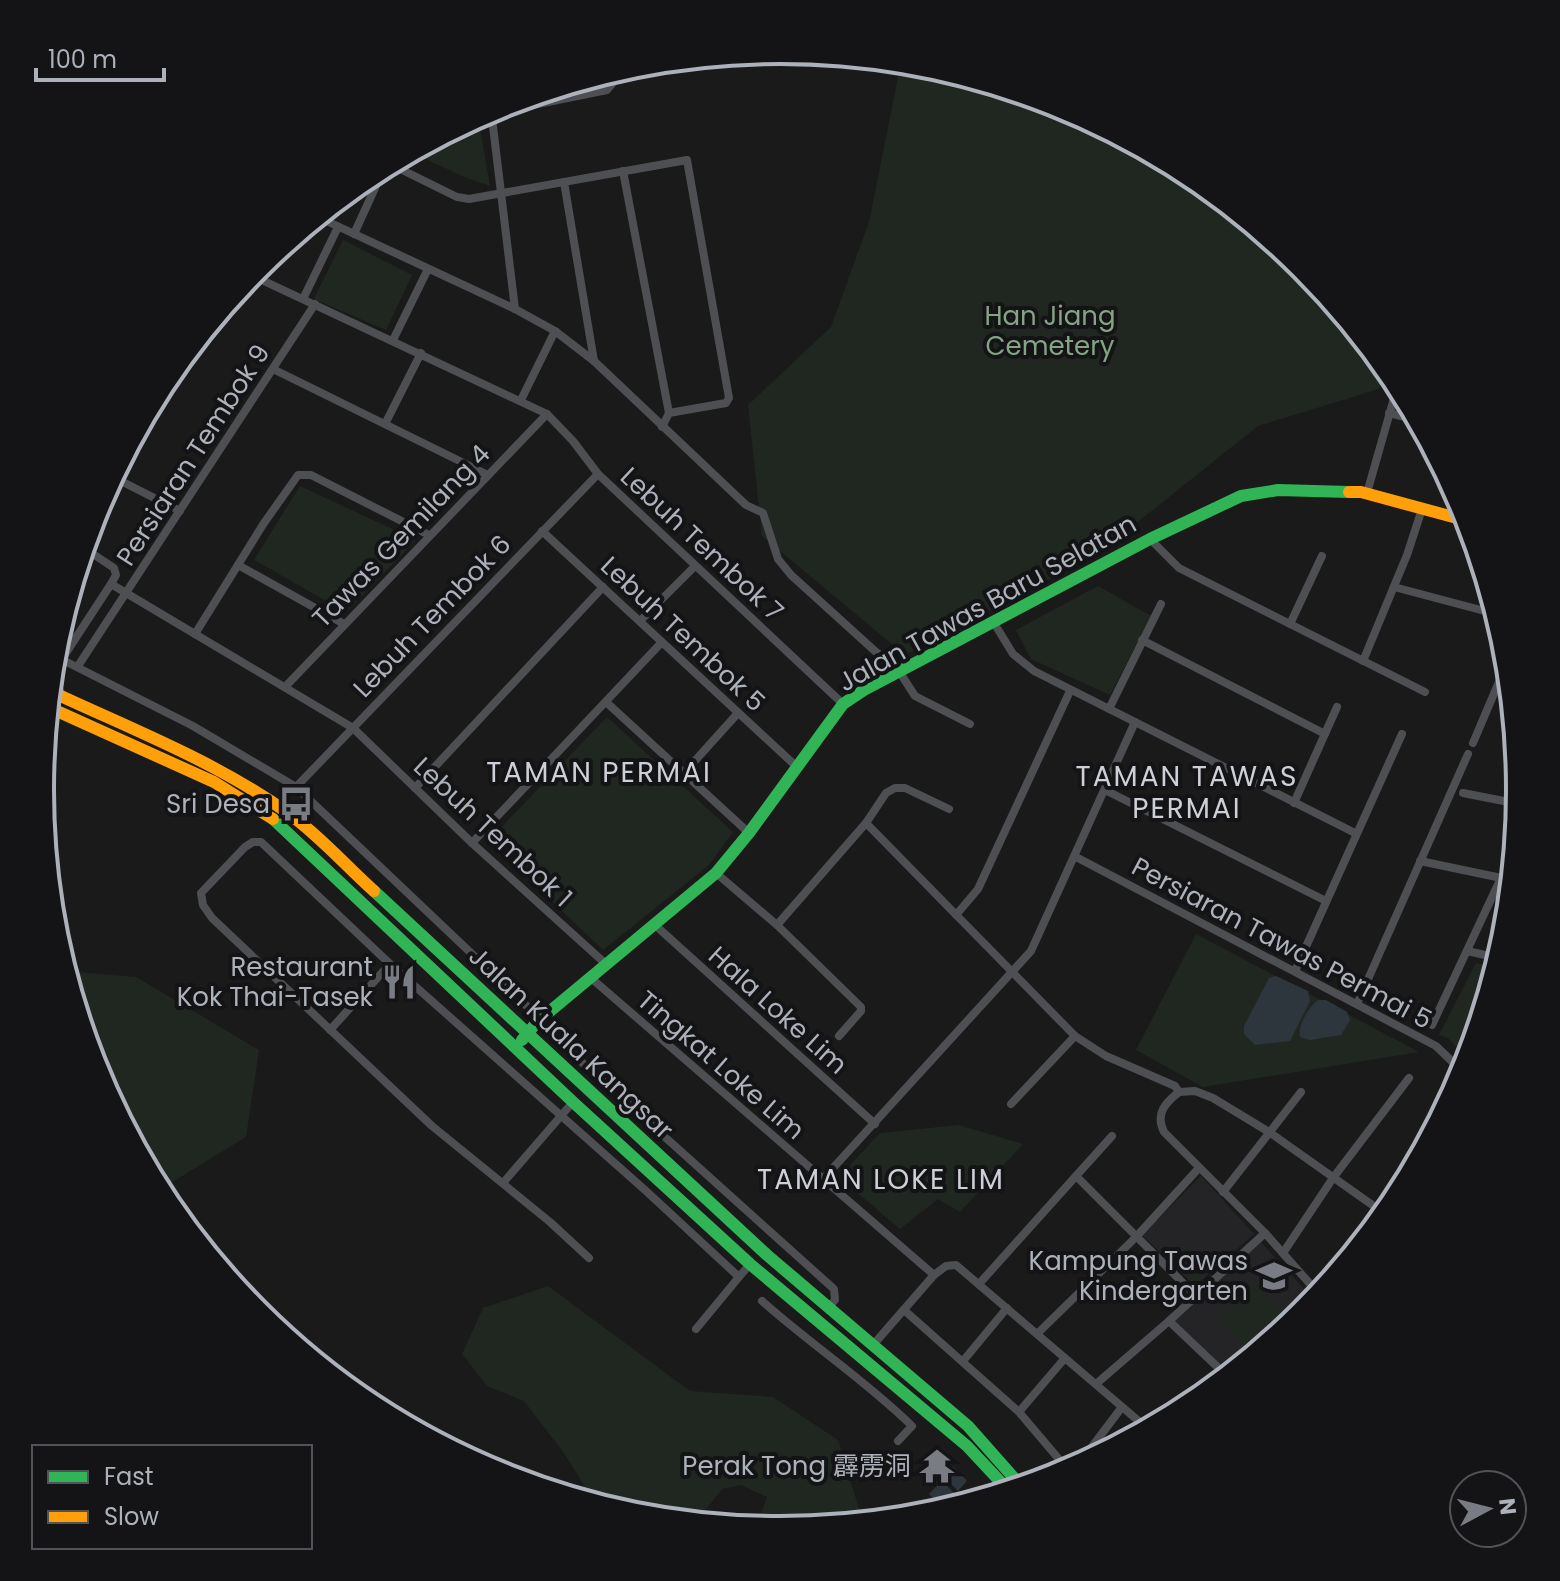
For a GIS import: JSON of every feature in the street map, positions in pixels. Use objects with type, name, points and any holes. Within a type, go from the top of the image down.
[{"type":"main road","name":"Jalan Tawas Baru Selatan","points":[[516,1046],[533,1027],[716,873],[843,704],[864,690],[1150,539],[1233,498],[1253,492],[1337,489],[1367,493],[1452,517]]},
{"type":"main road","name":"Jalan Kuala Kangsar","points":[[60,696],[249,786],[292,816],[533,1027],[767,1255],[968,1426],[1014,1478]]},
{"type":"main road","name":"Jalan Kuala Kangsar","points":[[59,712],[243,797],[283,829],[750,1264],[967,1446],[1000,1482]]},
{"type":"main road","points":[[330,848],[330,856],[341,873],[339,883],[351,881],[368,891],[374,890]]},
{"type":"street","points":[[584,91],[610,85]]},
{"type":"street","points":[[493,124],[515,309]]},
{"type":"street","points":[[402,172],[462,199],[687,160],[729,398],[726,403],[669,413]]},
{"type":"street","points":[[623,171],[669,413],[662,427]]},
{"type":"street","points":[[564,182],[594,361]]},
{"type":"street","points":[[354,234],[376,188]]},
{"type":"street","points":[[329,222],[515,309],[555,331],[594,361],[746,505],[763,513],[778,559],[791,575],[901,672],[915,696],[970,724]]},
{"type":"street","points":[[303,299],[338,227]]},
{"type":"street","points":[[393,340],[428,269]]},
{"type":"street","name":"Lebuh Tembok 7","points":[[263,281],[539,408],[573,441],[598,474],[843,704]]},
{"type":"street","name":"Persiaran Tembok 9","points":[[78,666],[315,304]]},
{"type":"street","points":[[521,400],[555,331]]},
{"type":"street","points":[[385,424],[421,353]]},
{"type":"street","points":[[273,369],[488,475]]},
{"type":"street","points":[[1367,493],[1393,401]]},
{"type":"street","points":[[1389,413],[1402,416]]},
{"type":"street","name":"Tawas Gemilang 4","points":[[285,687],[547,414]]},
{"type":"street","points":[[195,634],[293,479],[302,474],[311,475],[429,535]]},
{"type":"street","name":"Lebuh Tembok 6","points":[[296,787],[598,474]]},
{"type":"street","points":[[123,482],[180,511]]},
{"type":"street","points":[[1363,661],[1422,509]]},
{"type":"street","name":"Lebuh Tembok 5","points":[[542,531],[797,767]]},
{"type":"street","points":[[1150,539],[1179,568],[1425,692]]},
{"type":"street","points":[[70,640],[116,575],[114,568],[94,555]]},
{"type":"street","points":[[1290,624],[1322,556]]},
{"type":"street","points":[[238,565],[344,624]]},
{"type":"street","points":[[640,621],[695,566]]},
{"type":"street","name":"Lebuh Tembok 1","points":[[111,584],[353,728],[472,843],[607,965]]},
{"type":"street","points":[[415,788],[603,587]]},
{"type":"street","points":[[1394,587],[1483,611]]},
{"type":"street","points":[[1109,709],[1161,604]]},
{"type":"street","points":[[994,623],[1023,664],[1070,691],[1355,833]]},
{"type":"street","points":[[1142,640],[1325,734]]},
{"type":"street","points":[[472,843],[662,642]]},
{"type":"street","points":[[66,661],[193,726],[296,787],[531,1010],[533,1027],[834,1289],[835,1300],[828,1308]]},
{"type":"street","points":[[1473,743],[1498,684]]},
{"type":"street","points":[[61,691],[64,698]]},
{"type":"street","points":[[956,915],[978,889],[1070,691]]},
{"type":"street","points":[[606,702],[749,833]]},
{"type":"street","points":[[1294,803],[1337,707]]},
{"type":"street","points":[[684,773],[738,713]]},
{"type":"street","points":[[823,1179],[1013,974],[1038,939],[1135,722]]},
{"type":"street","points":[[1295,971],[1402,734]]},
{"type":"street","points":[[1357,1004],[1468,754]]},
{"type":"street","points":[[777,925],[866,823],[886,793],[895,788],[905,788],[949,809]]},
{"type":"street","points":[[1105,790],[1326,901]]},
{"type":"street","points":[[1463,793],[1506,801]]},
{"type":"street","points":[[866,823],[1075,1036],[1106,1056],[1176,1088],[1209,1096],[1269,1132],[1375,1207]]},
{"type":"street","points":[[589,1258],[432,1126],[212,918],[203,905],[201,893],[245,847],[261,842],[390,964],[739,1277]]},
{"type":"street","name":"Persiaran Tawas Permai 5","points":[[1076,857],[1436,1046],[1453,1062]]},
{"type":"street","points":[[1420,861],[1501,878]]},
{"type":"street","points":[[716,873],[777,925],[858,1002],[861,1011],[839,1036]]},
{"type":"street","points":[[1432,1025],[1501,879]]},
{"type":"street","points":[[324,900],[339,883]]},
{"type":"street","name":"Hala Loke Lim","points":[[655,925],[875,1124]]},
{"type":"street","points":[[1467,951],[1486,955]]},
{"type":"street","points":[[330,1030],[390,964]]},
{"type":"street","name":"Tingkat Loke Lim","points":[[591,978],[934,1275]]},
{"type":"street","points":[[1011,1104],[1075,1036]]},
{"type":"street","points":[[1283,1253],[1333,1178],[1409,1078]]},
{"type":"street","points":[[1176,1088],[1162,1109],[1160,1124],[1164,1132],[1265,1233],[1311,1285]]},
{"type":"street","points":[[1223,1192],[1301,1092]]},
{"type":"street","points":[[503,1183],[573,1102]]},
{"type":"street","points":[[979,1284],[1112,1136]]},
{"type":"street","points":[[1037,1334],[1136,1237],[1198,1169]]},
{"type":"street","points":[[1076,1176],[1196,1296]]},
{"type":"street","points":[[1096,1384],[1265,1233]]},
{"type":"street","points":[[696,1329],[750,1264]]},
{"type":"street","points":[[873,1345],[934,1275],[951,1264],[956,1265],[1139,1421]]},
{"type":"street","points":[[773,1311],[789,1296]]},
{"type":"street","points":[[762,1301],[886,1401],[912,1426],[898,1441]]},
{"type":"street","points":[[963,1361],[1007,1308]]},
{"type":"street","points":[[904,1310],[1019,1412],[1060,1460]]},
{"type":"street","points":[[1169,1321],[1219,1368]]},
{"type":"street","points":[[1019,1412],[1065,1358]]},
{"type":"street","points":[[886,1401],[897,1388]]},
{"type":"street","points":[[1092,1446],[1122,1407]]},
{"type":"shaded area","points":[[1276,976],[1308,991],[1310,1001],[1290,1041],[1255,1045],[1244,1034],[1244,1026],[1269,978]]},
{"type":"shaded area","points":[[1318,1000],[1326,1000],[1347,1012],[1350,1020],[1341,1035],[1310,1040],[1300,1037],[1304,1017]]},
{"type":"shaded area","points":[[1201,1176],[1254,1234],[1195,1286],[1142,1235]]},
{"type":"shaded area","points":[[1260,1241],[1306,1291],[1259,1336],[1222,1366],[1174,1321]]},
{"type":"shaded area","points":[[953,1466],[967,1481],[958,1491],[943,1476]]},
{"type":"shaded area","points":[[942,1481],[956,1495],[935,1500],[929,1494]]},
{"type":"green space","name":"Han Jiang Cemetery","points":[[898,74],[968,89],[1013,103],[1101,139],[1183,187],[1222,215],[1293,277],[1326,312],[1381,383],[1379,389],[1258,426],[1099,553],[905,655],[762,536],[748,405],[831,327],[869,222]]},
{"type":"green space","points":[[480,130],[490,186],[424,158]]},
{"type":"green space","points":[[343,240],[412,275],[386,330],[314,299]]},
{"type":"green space","points":[[300,486],[416,540],[346,612],[254,560]]},
{"type":"green space","points":[[1098,586],[1151,616],[1110,695],[1031,659],[1016,630]]},
{"type":"green space","points":[[607,717],[733,832],[709,865],[603,950],[488,841]]},
{"type":"green space","points":[[1196,934],[1419,1052],[1203,1087],[1136,1050]]},
{"type":"green space","points":[[1476,963],[1484,965],[1458,1048],[1448,1038],[1439,1035]]},
{"type":"green space","points":[[78,972],[136,977],[259,1050],[246,1137],[170,1184],[129,1112],[109,1068]]},
{"type":"green space","points":[[959,1125],[1023,1144],[960,1212],[938,1199],[900,1229],[839,1177],[880,1133]]},
{"type":"green space","points":[[1185,1246],[1208,1270],[1195,1283],[1171,1260]]},
{"type":"green space","points":[[1252,1280],[1283,1313],[1271,1325],[1268,1322],[1253,1334],[1255,1338],[1244,1347],[1219,1317],[1243,1296],[1240,1292]]},
{"type":"green space","points":[[548,1286],[690,1391],[773,1397],[838,1440],[860,1512],[760,1516],[767,1497],[741,1485],[722,1489],[704,1512],[638,1503],[587,1491],[564,1453],[524,1401],[487,1386],[462,1354],[483,1308]]},
{"type":"traffic: fast","points":[[522,1040],[537,1022],[716,873],[843,704],[864,690],[1150,539],[1241,496],[1278,490],[1349,492]]},
{"type":"traffic: fast","points":[[273,819],[750,1264],[967,1446],[1000,1482]]},
{"type":"traffic: fast","points":[[374,891],[767,1255],[968,1426],[1014,1478]]},
{"type":"traffic: slow","points":[[1349,492],[1361,492],[1452,517]]},
{"type":"traffic: slow","points":[[60,696],[172,747],[260,794],[311,831],[374,891]]},
{"type":"traffic: slow","points":[[59,712],[214,782],[273,819]]},
{"type":"place","name":"Sri Desa","points":[[296,804]]},
{"type":"place","name":"Restaurant Kok Thai-Tasek","points":[[399,982]]},
{"type":"place","name":"Kampung Tawas Kindergarten","points":[[1274,1276]]},
{"type":"place","name":"Perak Tong 霹雳洞","points":[[937,1466]]},
{"type":"district","name":"TAMAN PERMAI","points":[[599,772]]},
{"type":"district","name":"TAMAN TAWAS PERMAI","points":[[1187,792]]},
{"type":"district","name":"TAMAN LOKE LIM","points":[[881,1179]]}]
